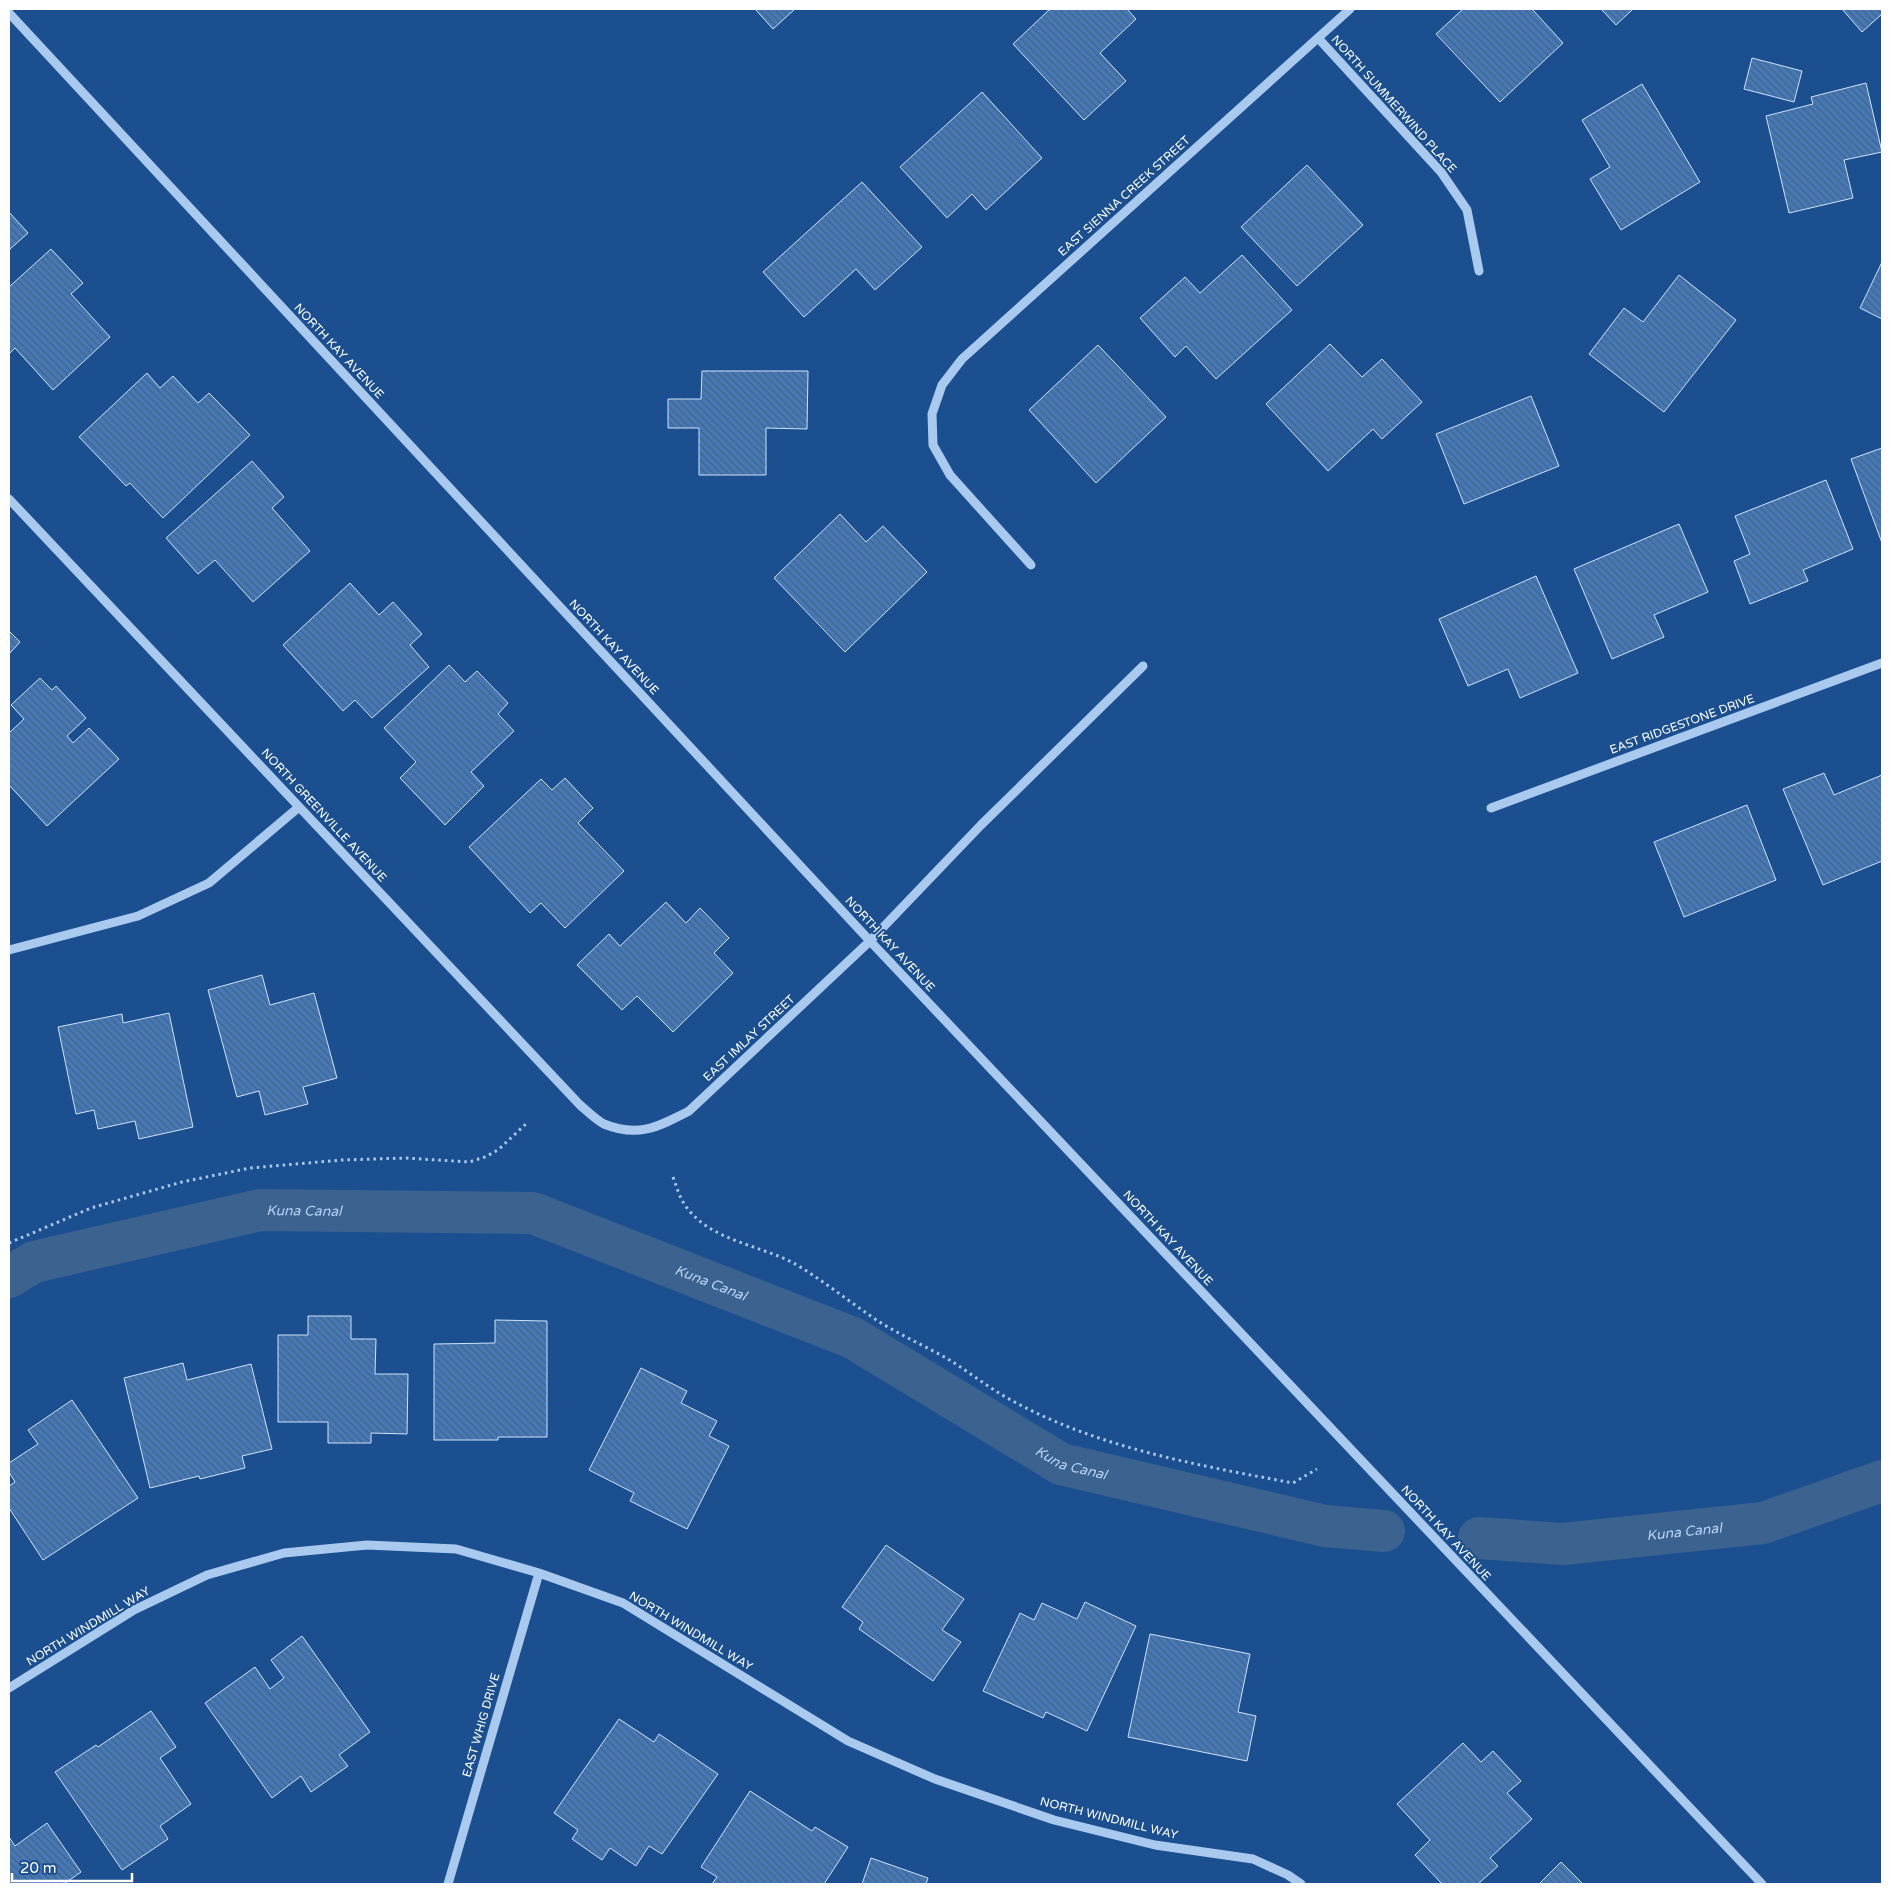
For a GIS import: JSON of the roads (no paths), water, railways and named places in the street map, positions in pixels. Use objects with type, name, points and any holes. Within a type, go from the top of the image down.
[{"type":"street","name":"EAST SIENNA CREEK STREET","points":[[1031,565],[950,475],[933,445],[932,414],[942,385],[962,358],[1350,9]]},
{"type":"street","name":"NORTH KAY AVENUE","points":[[9,13],[870,941],[1762,1884]]},
{"type":"street","name":"NORTH SUMMERWIND PLACE","points":[[1318,38],[1446,180],[1467,210],[1479,271]]},
{"type":"street","name":"NORTH GREENVILLE AVENUE","points":[[9,498],[580,1105],[603,1123],[632,1132]]},
{"type":"street","name":"EAST RIDGESTONE DRIVE","points":[[1491,808],[1882,663]]},
{"type":"street","name":"EAST IMLAY STREET","points":[[632,1132],[663,1125],[688,1111],[870,941],[980,825],[1143,666]]},
{"type":"street","points":[[9,950],[138,916],[210,883],[299,806]]},
{"type":"street","name":"NORTH WINDMILL WAY","points":[[9,1688],[134,1610],[207,1575],[284,1553],[367,1545],[456,1549],[539,1573],[623,1603],[848,1741],[935,1779],[1054,1820],[1155,1845],[1253,1859],[1288,1875],[1301,1884]]},
{"type":"street","name":"EAST WHIG DRIVE","points":[[448,1884],[539,1573]]},
{"type":"waterway","name":"Kuna Canal","points":[[9,1277],[34,1262],[260,1210],[533,1213],[853,1338],[1061,1464],[1325,1526],[1384,1531]]},
{"type":"waterway","name":"Kuna Canal","points":[[1479,1538],[1563,1544],[1763,1523],[1882,1481]]}]
